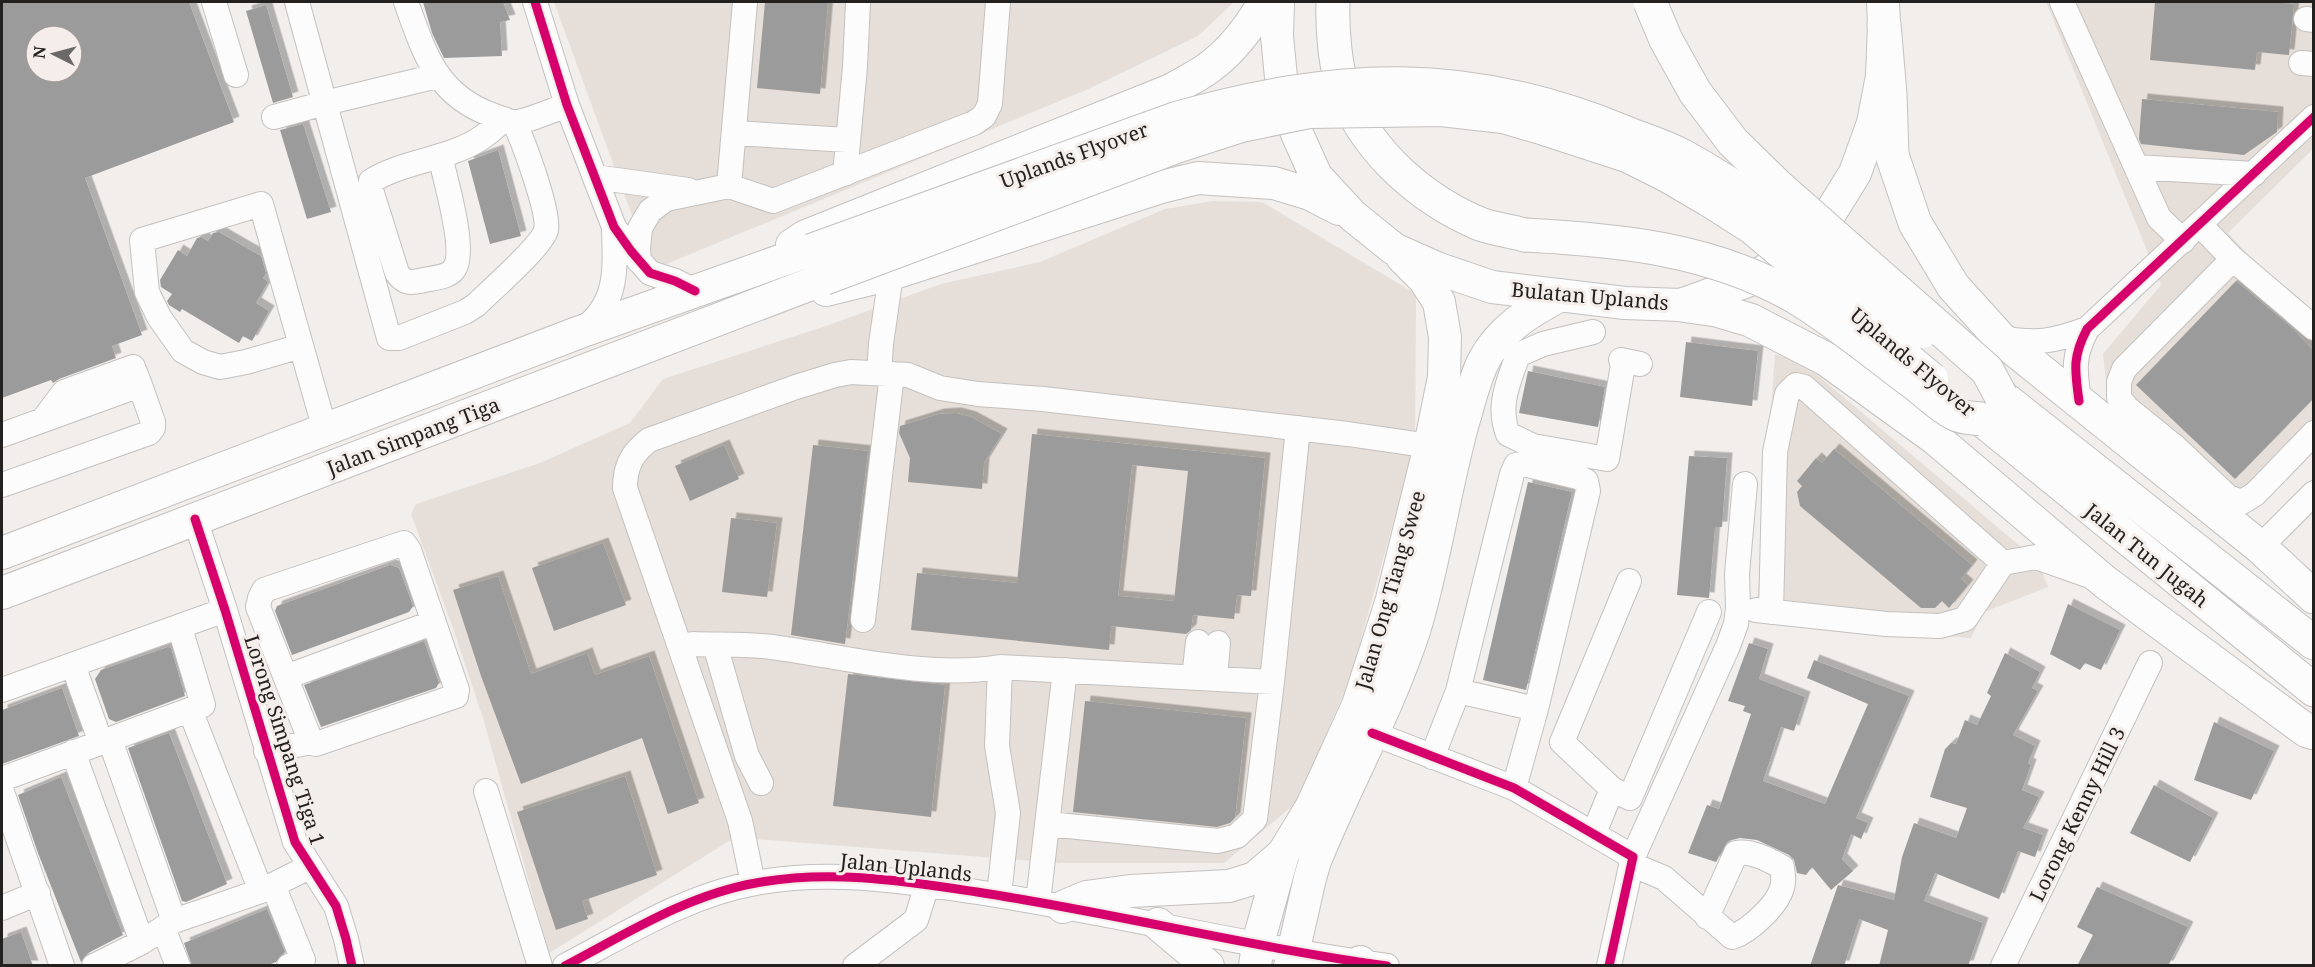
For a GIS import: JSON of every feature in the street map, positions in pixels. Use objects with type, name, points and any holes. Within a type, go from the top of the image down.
[{"type":"highway","name":"Uplands Flyover","points":[[1333,2],[1332,26],[1345,96],[1369,138],[1391,164],[1445,207],[1483,225],[1525,235],[1617,241],[1678,252],[1728,267],[1797,298],[1955,414],[1991,408],[1987,370],[1779,187],[1733,142],[1695,92],[1666,40],[1650,2]]},
{"type":"highway","points":[[1883,13],[1890,94],[1892,155],[1915,223],[1953,286],[2000,338],[2260,547],[2313,597]]},
{"type":"highway","points":[[1681,305],[1716,310],[1750,320],[1826,359],[1935,438],[2105,582],[2307,731],[2313,733]]},
{"type":"highway","name":"Jalan Tun Jugah","points":[[1991,408],[2313,643]]},
{"type":"highway","name":"Jalan Tun Jugah","points":[[1991,408],[2313,690]]},
{"type":"main road","points":[[754,270],[806,236],[1171,90],[1208,69],[1234,45],[1264,2]]},
{"type":"main road","name":"Bulatan Uplands","points":[[1278,2],[1277,36],[1283,98],[1316,176],[1353,216],[1394,249],[1439,269],[1492,287],[1625,303],[1681,305],[1750,280],[1792,254],[1829,215],[1855,173],[1873,123],[1882,76],[1883,13]]},
{"type":"main road","name":"Uplands Flyover","points":[[811,250],[1176,118],[1232,102],[1310,88],[1387,82],[1454,85],[1512,95],[1594,119],[1680,154],[1769,211],[1991,408]]},
{"type":"main road","name":"Uplands Flyover","points":[[824,279],[1179,146],[1240,126],[1309,112],[1441,110],[1503,117],[1586,141],[1627,156],[1708,200],[1752,228],[1991,408]]},
{"type":"main road","points":[[767,301],[824,291],[891,274],[1161,187],[1198,178],[1274,183],[1310,194],[1353,216]]},
{"type":"main road","name":"Jalan Ong Tiang Swee","points":[[1256,954],[1283,854],[1312,806],[1358,705],[1391,603],[1430,446],[1444,377],[1445,337],[1439,303],[1424,279],[1394,249]]},
{"type":"main road","name":"Jalan Simpang Tiga","points":[[2,553],[580,332],[811,250]]},
{"type":"main road","name":"Jalan Simpang Tiga","points":[[2,592],[824,279]]},
{"type":"main road","name":"Jalan Ong Tiang Swee","points":[[1292,958],[1315,861],[1414,631],[1433,555],[1452,461],[1483,362],[1498,339],[1517,321],[1561,295]]},
{"type":"main road","points":[[1051,904],[1130,891],[1229,886],[1255,878],[1283,854]]},
{"type":"main road","points":[[1158,924],[1208,966]]},
{"type":"street","points":[[214,2],[236,75]]},
{"type":"street","points":[[297,2],[325,103],[366,212],[397,273],[402,280],[411,284],[449,273],[455,269],[458,258],[458,242],[440,156]]},
{"type":"street","points":[[406,2],[427,58],[437,76],[454,94],[482,111],[509,121],[534,176],[547,229],[539,243],[476,305],[465,312],[399,339],[389,338],[366,212],[371,181],[477,141],[509,121],[567,105]]},
{"type":"street","points":[[535,2],[567,105],[614,227],[650,273],[675,281],[695,291]]},
{"type":"street","points":[[729,186],[745,2]]},
{"type":"street","points":[[845,174],[855,67],[858,2]]},
{"type":"street","points":[[639,261],[640,228],[650,211],[666,199],[729,186],[773,201],[961,129],[984,116],[990,104],[998,2]]},
{"type":"street","points":[[2062,2],[2159,218],[2191,233],[2233,259],[2313,328]]},
{"type":"street","points":[[274,117],[437,76]]},
{"type":"street","points":[[2079,401],[2073,369],[2080,342],[2087,329],[2313,117]]},
{"type":"street","points":[[735,133],[847,140]]},
{"type":"street","points":[[2136,167],[2254,174]]},
{"type":"street","points":[[595,177],[699,191]]},
{"type":"street","points":[[301,346],[220,367],[203,362],[183,351],[159,317],[147,292],[142,240],[261,204],[325,430]]},
{"type":"street","points":[[580,332],[597,320],[607,302],[615,275],[614,227]]},
{"type":"street","points":[[2233,259],[2124,369],[2119,382],[2119,398],[2127,408],[2174,446],[2228,497],[2242,502],[2255,494],[2311,439]]},
{"type":"street","points":[[862,620],[886,374],[880,344],[891,274]]},
{"type":"street","points":[[2000,338],[2038,342],[2054,340],[2087,329]]},
{"type":"street","points":[[1514,788],[1536,709],[1587,491],[1586,481],[1532,456],[1508,434],[1502,418],[1506,386],[1518,355],[1543,344],[1593,332]]},
{"type":"street","points":[[1432,757],[1458,691],[1516,465],[1532,456],[1606,459],[1623,365],[1621,360],[1640,364]]},
{"type":"street","points":[[753,883],[740,821],[625,488],[627,467],[635,451],[648,440],[796,387],[851,372],[908,375],[940,388],[978,393],[1298,428],[1430,446]]},
{"type":"street","points":[[2,435],[140,385],[153,422],[153,428],[149,433],[2,485]]},
{"type":"street","points":[[1771,612],[1775,452],[1787,394],[1796,385],[1804,387],[2003,563]]},
{"type":"street","points":[[1469,401],[1502,418]]},
{"type":"street","points":[[1048,824],[1218,841],[1237,836],[1255,819],[1272,682],[1298,428]]},
{"type":"street","points":[[1609,966],[1632,860],[1736,624],[1737,574],[1745,484]]},
{"type":"street","points":[[2260,547],[2312,498]]},
{"type":"street","name":"Lorong Simpang Tiga 1","points":[[195,519],[295,842],[336,906],[352,966]]},
{"type":"street","points":[[266,751],[311,742],[316,744],[456,696],[457,690],[405,543],[264,590],[258,607],[311,742]]},
{"type":"street","points":[[1737,574],[1755,570],[1773,547]]},
{"type":"street","points":[[1738,608],[1886,624],[1940,626],[1965,619],[2003,563],[2036,557],[2105,582]]},
{"type":"street","points":[[1629,581],[1562,742],[1612,789],[1630,798],[1709,612]]},
{"type":"street","points":[[2,690],[225,610]]},
{"type":"street","points":[[286,677],[432,623]]},
{"type":"street","points":[[2,779],[203,705],[180,628]]},
{"type":"street","points":[[1205,678],[1208,642]]},
{"type":"street","points":[[681,646],[693,644],[768,647],[941,671],[978,671],[1000,667],[1272,682]]},
{"type":"street","points":[[715,645],[747,756],[762,783]]},
{"type":"street","name":"Lorong Kenny Hill 3","points":[[2003,966],[2150,663]]},
{"type":"street","points":[[73,665],[105,742],[169,925],[178,966]]},
{"type":"street","points":[[999,896],[1008,813],[997,746],[1000,667]]},
{"type":"street","points":[[1051,904],[1048,824],[1065,670]]},
{"type":"street","points":[[1458,691],[1536,709]]},
{"type":"street","points":[[190,710],[267,888],[303,960],[289,966]]},
{"type":"street","points":[[1372,733],[1514,788],[1594,833],[1664,879],[1707,917]]},
{"type":"street","points":[[73,752],[142,942]]},
{"type":"street","points":[[1594,833],[1612,789]]},
{"type":"street","points":[[486,791],[540,966]]},
{"type":"street","points":[[4,806],[38,893],[62,966]]},
{"type":"street","points":[[94,966],[142,942],[169,925],[267,888],[309,867]]},
{"type":"street","name":"Jalan Uplands","points":[[565,966],[691,901],[753,883],[783,879],[854,876],[1051,904],[1158,924],[1256,954],[1367,964]]},
{"type":"street","points":[[855,966],[916,920],[927,885]]},
{"type":"street","points":[[2,908],[38,893]]},
{"type":"shaded area","points":[[554,2],[1234,2],[1198,36],[1086,90],[652,270]]},
{"type":"shaded area","points":[[2046,2],[2313,2],[2313,149],[2228,233],[2313,325],[2313,447],[2243,513],[2108,399],[2103,354],[2161,285]]},
{"type":"shaded area","points":[[1213,201],[1262,202],[1416,294],[1415,443],[1350,679],[1296,803],[1224,863],[1059,863],[743,838],[729,841],[549,953],[483,718],[411,514],[416,504],[540,463],[630,423],[663,379],[826,326],[941,284],[1040,262],[1165,209]]},
{"type":"shaded area","points":[[1775,354],[1802,362],[2021,547],[2036,557],[2048,587],[1984,612],[1971,638],[1756,621]]},
{"type":"building","points":[[2,2],[189,2],[234,122],[85,178],[142,335],[112,346],[116,358],[53,383],[51,380],[2,398]]},
{"type":"building","points":[[423,2],[503,2],[510,20],[500,22],[502,56],[444,58],[432,33]]},
{"type":"building","points":[[765,2],[828,2],[820,94],[757,88]]},
{"type":"building","points":[[2155,2],[2294,4],[2289,55],[2257,52],[2255,70],[2150,60]]},
{"type":"building","points":[[266,5],[293,97],[273,103],[246,11]]},
{"type":"building","points":[[2142,99],[2278,112],[2277,132],[2244,155],[2141,144],[2139,139]]},
{"type":"building","points":[[303,124],[331,212],[307,219],[280,130]]},
{"type":"building","points":[[498,150],[521,236],[490,244],[468,161]]},
{"type":"building","points":[[219,232],[261,256],[266,273],[263,278],[268,282],[256,303],[269,311],[252,341],[243,336],[239,343],[182,309],[180,312],[167,301],[172,294],[161,287],[160,280],[178,250],[187,256],[197,238],[201,237],[208,241],[213,233]]},
{"type":"building","points":[[2236,281],[2290,326],[2313,350],[2313,399],[2235,479],[2136,385]]},
{"type":"building","points":[[1686,342],[1758,351],[1752,406],[1680,397]]},
{"type":"building","points":[[1528,371],[1605,387],[1598,427],[1519,413]]},
{"type":"building","points":[[956,413],[971,417],[1002,434],[984,463],[982,489],[908,482],[910,458],[899,433],[900,426],[939,414]]},
{"type":"building","points":[[1032,434],[1265,458],[1251,596],[1237,595],[1234,619],[1193,615],[1191,630],[1186,634],[1111,626],[1109,650],[911,630],[917,573],[1017,583]],"holes":[[[1132,465],[1188,471],[1174,601],[1118,596]]]},
{"type":"building","points":[[724,445],[739,479],[690,501],[675,466]]},
{"type":"building","points":[[813,445],[868,451],[845,644],[791,635]]},
{"type":"building","points":[[1834,449],[1972,565],[1961,579],[1968,585],[1949,608],[1942,601],[1935,608],[1921,608],[1800,506],[1797,492],[1802,486],[1797,481],[1816,458],[1822,463]]},
{"type":"building","points":[[1689,456],[1727,458],[1722,527],[1715,527],[1709,598],[1677,595]]},
{"type":"building","points":[[1528,482],[1572,492],[1526,690],[1483,680]]},
{"type":"building","points":[[731,518],[777,523],[767,597],[722,592]]},
{"type":"building","points":[[603,543],[626,605],[554,631],[532,568]]},
{"type":"building","points":[[390,565],[399,568],[413,606],[409,612],[292,655],[275,611],[277,606]]},
{"type":"building","points":[[498,576],[531,674],[587,653],[595,675],[649,656],[699,803],[668,814],[642,738],[521,784],[481,676],[453,590]]},
{"type":"building","points":[[2068,604],[2120,630],[2101,670],[2085,663],[2080,670],[2050,654]]},
{"type":"building","points":[[424,641],[439,683],[436,688],[321,727],[304,685]]},
{"type":"building","points":[[1749,643],[1768,649],[1759,679],[1805,697],[1794,731],[1781,727],[1763,781],[1825,804],[1868,704],[1807,678],[1814,660],[1909,696],[1856,818],[1868,823],[1861,839],[1851,834],[1842,859],[1853,871],[1831,890],[1812,867],[1806,875],[1797,873],[1794,860],[1789,855],[1757,840],[1740,838],[1728,841],[1716,862],[1688,853],[1707,805],[1719,809],[1751,714],[1743,711],[1745,706],[1728,701]]},
{"type":"building","points":[[168,647],[171,648],[185,696],[116,722],[109,719],[95,679],[101,670]]},
{"type":"building","points":[[2005,653],[2040,672],[2032,688],[2038,691],[2013,735],[2035,746],[2028,763],[2031,765],[2022,790],[2039,797],[2023,828],[2043,835],[2035,857],[2018,851],[1999,899],[1935,873],[1924,901],[1983,923],[1968,966],[1879,966],[1888,930],[1859,919],[1844,966],[1810,966],[1838,885],[1894,900],[1902,857],[1914,823],[1956,838],[1967,808],[1930,797],[1945,749],[1951,743],[1956,744],[1965,720],[1977,725],[1991,696],[1987,693]]},
{"type":"building","points":[[848,674],[945,685],[931,817],[833,806]]},
{"type":"building","points":[[62,688],[79,736],[2,764],[2,710]]},
{"type":"building","points":[[1085,701],[1246,718],[1235,818],[1230,823],[1217,827],[1073,812]]},
{"type":"building","points":[[2214,722],[2274,751],[2251,800],[2194,780]]},
{"type":"building","points":[[169,733],[227,884],[186,902],[182,901],[128,748]]},
{"type":"building","points":[[625,776],[657,875],[582,901],[588,919],[556,930],[517,812]]},
{"type":"building","points":[[61,777],[123,935],[88,953],[81,962],[18,795]]},
{"type":"building","points":[[2154,785],[2213,818],[2190,862],[2130,833]]},
{"type":"building","points":[[2097,887],[2188,927],[2168,966],[2077,966],[2093,935],[2077,927]]},
{"type":"building","points":[[267,909],[285,952],[276,962],[266,966],[192,966],[184,943]]},
{"type":"building","points":[[21,932],[33,966],[2,966],[2,939]]},
{"type":"cycle path","points":[[535,2],[567,105],[614,227],[650,273],[675,281],[695,291]]},
{"type":"cycle path","points":[[2079,401],[2076,364],[2079,348],[2087,329],[2314,117]]},
{"type":"cycle path","points":[[195,519],[295,842],[336,906],[352,966]]},
{"type":"cycle path","points":[[1372,733],[1514,788],[1633,857],[1609,966]]},
{"type":"cycle path","points":[[565,966],[681,906],[730,889],[756,883],[811,877],[866,878],[977,892],[1387,966]]}]
